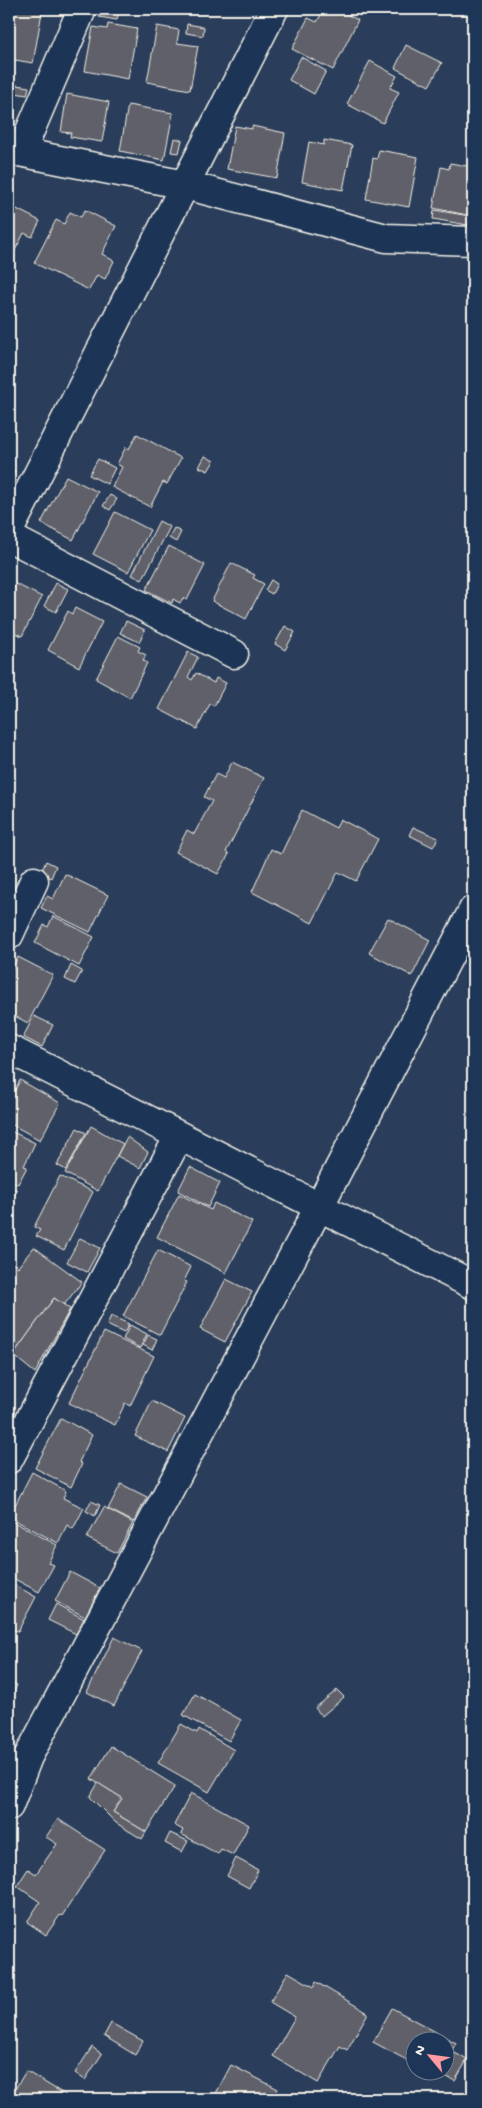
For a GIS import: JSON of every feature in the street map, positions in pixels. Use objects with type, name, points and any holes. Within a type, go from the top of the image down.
[{"type":"street","points":[[82,9],[15,151],[185,184],[386,238],[473,241]]},
{"type":"street","points":[[9,531],[274,9]]},
{"type":"street","points":[[9,537],[234,654]]},
{"type":"street","points":[[9,935],[34,881]]},
{"type":"street","points":[[9,1806],[28,1757],[319,1207],[473,910]]},
{"type":"street","points":[[9,1049],[473,1285]]},
{"type":"street","points":[[9,1459],[179,1136]]},
{"type":"building","points":[[9,9],[42,12],[33,63],[9,59]]},
{"type":"building","points":[[101,9],[119,11],[117,20],[99,17]]},
{"type":"building","points":[[324,9],[336,9],[358,20],[333,70],[292,49],[308,18],[317,22]]},
{"type":"building","points":[[108,24],[137,29],[128,79],[85,71],[93,27],[107,29]]},
{"type":"building","points":[[187,24],[204,27],[203,36],[186,33]]},
{"type":"building","points":[[157,26],[179,30],[177,43],[198,46],[190,90],[147,82]]},
{"type":"building","points":[[406,45],[442,63],[429,86],[395,68]]},
{"type":"building","points":[[301,57],[326,71],[314,94],[289,80]]},
{"type":"building","points":[[370,61],[397,76],[390,88],[399,92],[383,123],[347,104]]},
{"type":"building","points":[[10,84],[29,87],[27,95],[9,92]]},
{"type":"building","points":[[67,94],[109,102],[102,142],[70,137],[71,133],[61,132]]},
{"type":"building","points":[[128,105],[173,113],[164,160],[120,151]]},
{"type":"building","points":[[235,126],[252,129],[252,126],[285,133],[277,178],[227,169]]},
{"type":"building","points":[[174,138],[182,140],[179,153],[171,152]]},
{"type":"building","points":[[324,140],[352,145],[343,190],[302,182],[309,142],[324,145]]},
{"type":"building","points":[[379,150],[418,157],[409,207],[366,199],[373,158],[377,159]]},
{"type":"building","points":[[450,163],[473,167],[472,216],[433,208],[441,167],[449,169]]},
{"type":"building","points":[[9,205],[40,221],[32,237],[24,233],[9,262]]},
{"type":"building","points":[[85,210],[116,226],[102,254],[114,261],[105,279],[97,275],[89,290],[34,263],[56,220],[64,224],[70,212],[81,217]]},
{"type":"building","points":[[434,210],[470,216],[468,225],[433,219]]},
{"type":"building","points":[[137,434],[181,458],[167,484],[163,482],[150,507],[112,487],[122,467],[117,464],[126,447],[129,449]]},
{"type":"building","points":[[205,456],[214,461],[208,471],[199,467]]},
{"type":"building","points":[[98,459],[115,468],[107,484],[89,475]]},
{"type":"building","points":[[9,468],[15,471],[10,481],[9,480]]},
{"type":"building","points":[[66,476],[98,492],[73,540],[41,523]]},
{"type":"building","points":[[110,495],[117,499],[110,510],[103,506]]},
{"type":"building","points":[[115,512],[150,530],[128,572],[93,554]]},
{"type":"building","points":[[159,521],[170,527],[142,580],[132,575]]},
{"type":"building","points":[[174,528],[181,532],[176,542],[169,538]]},
{"type":"building","points":[[169,546],[205,565],[187,600],[183,598],[180,603],[173,599],[172,603],[146,590]]},
{"type":"building","points":[[231,563],[255,575],[253,578],[264,584],[246,619],[212,601]]},
{"type":"building","points":[[271,580],[277,584],[272,594],[265,590]]},
{"type":"building","points":[[56,583],[68,589],[56,612],[44,606]]},
{"type":"building","points":[[16,584],[42,597],[22,636],[9,630],[9,597]]},
{"type":"building","points":[[75,608],[102,622],[79,667],[48,650],[68,611],[72,614]]},
{"type":"building","points":[[126,621],[145,630],[139,642],[120,633]]},
{"type":"building","points":[[285,626],[295,632],[285,650],[275,644]]},
{"type":"building","points":[[118,636],[140,647],[138,651],[146,655],[143,660],[147,663],[130,698],[96,679]]},
{"type":"building","points":[[188,652],[198,657],[188,677],[192,680],[196,673],[214,683],[216,678],[226,683],[214,706],[210,704],[197,729],[159,709]]},
{"type":"building","points":[[232,762],[264,778],[226,852],[229,854],[218,874],[176,852],[187,830],[194,834],[212,801],[204,797],[216,774],[224,778]]},
{"type":"building","points":[[302,810],[336,828],[340,819],[378,839],[356,881],[338,872],[312,923],[252,892],[271,849],[281,854]]},
{"type":"building","points":[[413,827],[438,838],[433,847],[409,835]]},
{"type":"building","points":[[46,861],[56,866],[51,878],[41,873]]},
{"type":"building","points":[[65,874],[108,895],[90,932],[41,908],[47,896],[53,899]]},
{"type":"building","points":[[53,916],[94,937],[79,966],[35,943],[44,925],[48,927]]},
{"type":"building","points":[[388,918],[430,940],[412,976],[369,953]]},
{"type":"building","points":[[18,957],[53,975],[28,1023],[9,1013],[9,975]]},
{"type":"building","points":[[71,965],[82,971],[75,984],[65,979]]},
{"type":"building","points":[[34,1016],[53,1025],[42,1047],[23,1037]]},
{"type":"building","points":[[20,1080],[60,1103],[40,1140],[9,1123],[9,1102]]},
{"type":"building","points":[[91,1126],[123,1144],[98,1191],[65,1173]]},
{"type":"building","points":[[77,1128],[86,1133],[66,1170],[57,1165]]},
{"type":"building","points":[[9,1130],[35,1143],[24,1166],[27,1167],[18,1184],[9,1179]]},
{"type":"building","points":[[127,1137],[148,1152],[140,1168],[117,1156]]},
{"type":"building","points":[[190,1167],[220,1183],[208,1207],[178,1191]]},
{"type":"building","points":[[60,1176],[93,1192],[64,1250],[36,1236],[40,1230],[34,1227]]},
{"type":"building","points":[[9,1186],[17,1190],[9,1206]]},
{"type":"building","points":[[179,1194],[211,1210],[214,1203],[252,1222],[226,1273],[157,1237]]},
{"type":"building","points":[[80,1238],[100,1248],[87,1272],[67,1262]]},
{"type":"building","points":[[34,1247],[82,1282],[64,1305],[54,1298],[13,1355],[9,1352],[9,1261],[18,1267]]},
{"type":"building","points":[[158,1250],[191,1267],[184,1281],[187,1282],[160,1335],[123,1316]]},
{"type":"building","points":[[226,1279],[252,1292],[225,1342],[200,1329]]},
{"type":"building","points":[[54,1298],[70,1309],[35,1373],[13,1355]]},
{"type":"building","points":[[111,1316],[129,1324],[124,1333],[107,1325]]},
{"type":"building","points":[[130,1325],[147,1334],[140,1348],[123,1339]]},
{"type":"building","points":[[104,1332],[154,1356],[130,1406],[125,1403],[115,1425],[69,1403]]},
{"type":"building","points":[[148,1335],[157,1339],[152,1350],[143,1345]]},
{"type":"building","points":[[152,1401],[185,1418],[168,1452],[135,1436]]},
{"type":"building","points":[[61,1418],[92,1435],[79,1462],[82,1464],[71,1487],[35,1468]]},
{"type":"building","points":[[32,1472],[66,1491],[63,1498],[84,1508],[73,1529],[67,1525],[58,1543],[9,1517]]},
{"type":"building","points":[[121,1484],[147,1497],[134,1522],[108,1509]]},
{"type":"building","points":[[91,1501],[100,1505],[95,1516],[86,1511]]},
{"type":"building","points":[[104,1507],[133,1523],[117,1553],[87,1538]]},
{"type":"building","points":[[10,1520],[57,1545],[48,1563],[54,1565],[39,1592],[9,1576]]},
{"type":"building","points":[[70,1572],[100,1588],[85,1617],[55,1601]]},
{"type":"building","points":[[9,1582],[36,1597],[18,1631],[14,1630],[9,1640]]},
{"type":"building","points":[[56,1604],[84,1619],[76,1634],[48,1620]]},
{"type":"building","points":[[114,1637],[142,1651],[114,1706],[87,1692]]},
{"type":"building","points":[[9,1681],[17,1685],[10,1700],[9,1700]]},
{"type":"building","points":[[337,1690],[344,1697],[322,1716],[315,1708]]},
{"type":"building","points":[[195,1694],[241,1720],[229,1741],[183,1715]]},
{"type":"building","points":[[181,1724],[197,1733],[199,1729],[234,1750],[209,1792],[158,1763]]},
{"type":"building","points":[[111,1746],[175,1786],[146,1832],[113,1812],[122,1798],[91,1779]]},
{"type":"building","points":[[98,1783],[122,1798],[113,1812],[146,1832],[142,1839],[116,1823],[90,1797]]},
{"type":"building","points":[[191,1793],[249,1825],[233,1855],[221,1849],[218,1854],[181,1834],[183,1830],[174,1825]]},
{"type":"building","points":[[58,1819],[105,1850],[62,1916],[60,1915],[46,1935],[27,1922],[40,1902],[17,1886],[28,1869],[36,1874],[57,1844],[46,1837]]},
{"type":"building","points":[[170,1833],[188,1841],[182,1852],[165,1843]]},
{"type":"building","points":[[236,1858],[258,1870],[249,1888],[227,1876]]},
{"type":"building","points":[[288,1972],[314,1987],[316,1982],[368,2013],[347,2050],[340,2046],[318,2083],[273,2056],[295,2017],[270,2002]]},
{"type":"building","points":[[392,2008],[432,2030],[404,2030],[404,2059],[373,2042]]},
{"type":"building","points":[[111,2023],[143,2041],[135,2055],[104,2036]]},
{"type":"building","points":[[92,2047],[102,2054],[85,2080],[75,2073]]},
{"type":"building","points":[[455,2053],[467,2060],[455,2081],[453,2080]]},
{"type":"building","points":[[231,2065],[278,2089],[273,2099],[213,2099]]},
{"type":"building","points":[[26,2071],[72,2099],[9,2099]]},
{"type":"building","points":[[134,2092],[147,2099],[130,2099]]}]
